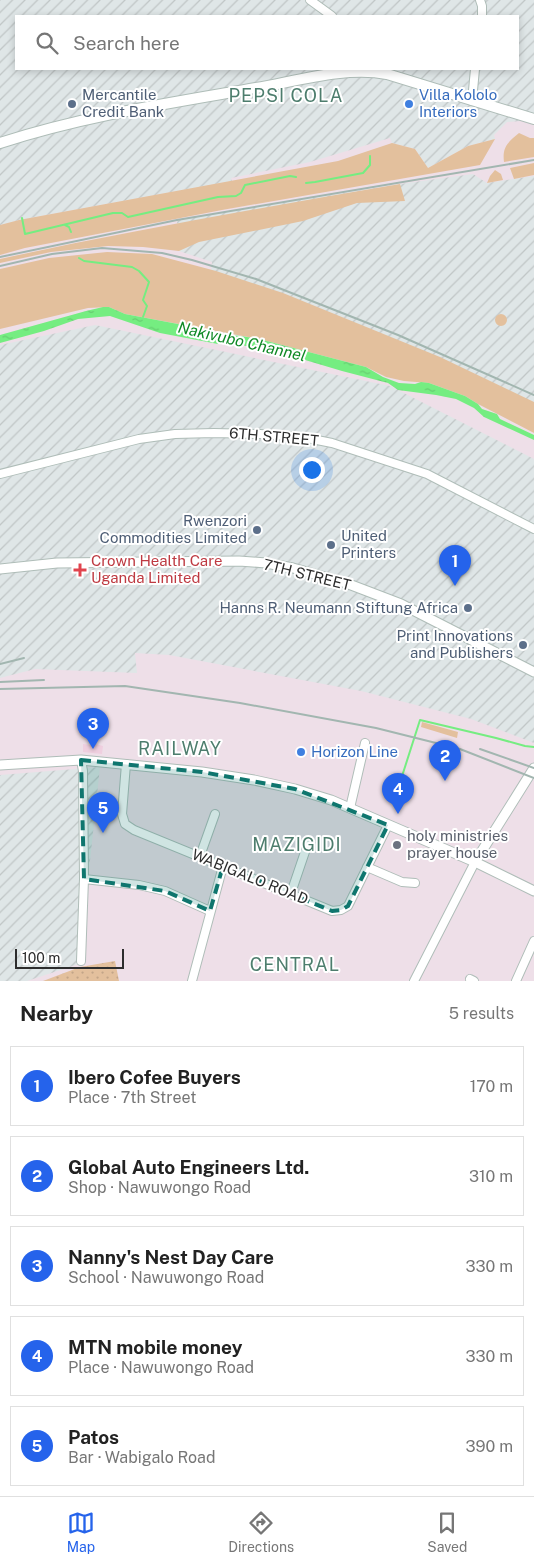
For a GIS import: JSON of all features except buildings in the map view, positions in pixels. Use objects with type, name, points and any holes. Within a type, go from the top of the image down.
[{"type":"main road","points":[[0,143],[73,122],[154,106],[339,73],[373,70],[534,119]]},
{"type":"street","points":[[310,0],[331,15]]},
{"type":"street","points":[[480,0],[482,15]]},
{"type":"street","points":[[472,100],[475,70]]},
{"type":"street","name":"6TH STREET","points":[[0,474],[139,439],[175,434],[260,434],[302,437],[340,445],[427,474],[534,529]]},
{"type":"street","name":"7TH STREET","points":[[0,569],[57,563],[239,561],[293,568],[346,583],[401,604],[534,672]]},
{"type":"street","points":[[350,808],[365,743]]},
{"type":"street","points":[[81,760],[83,771],[84,879],[81,961]]},
{"type":"street","points":[[0,765],[81,760],[254,780],[331,800],[475,862],[534,891]]},
{"type":"street","name":"WABIGALO ROAD","points":[[126,764],[122,814],[125,824],[134,830],[332,911],[341,910],[348,906],[388,825]]},
{"type":"street","points":[[414,981],[475,862],[534,768]]},
{"type":"street","points":[[200,856],[214,814]]},
{"type":"street","points":[[291,893],[308,843]]},
{"type":"street","points":[[192,981],[223,866]]},
{"type":"street","points":[[367,867],[402,882],[415,882]]},
{"type":"street","points":[[84,879],[139,885],[165,891],[210,911]]},
{"type":"street","points":[[516,981],[534,940]]},
{"type":"highlighted area","points":[[81,760],[202,772],[295,789],[388,825],[348,906],[341,910],[332,911],[223,866],[210,911],[165,891],[84,879]]},
{"type":"shaded area","points":[[0,0],[534,0],[534,120],[507,122],[494,135],[495,139],[468,146],[428,168],[415,149],[392,143],[390,138],[310,162],[231,178],[232,181],[0,225]]},
{"type":"shaded area","points":[[519,133],[534,138],[534,157],[504,162],[504,152],[507,145]]},
{"type":"shaded area","points":[[495,139],[480,165],[222,210],[25,248],[0,255],[0,225],[19,220],[338,161],[392,143],[415,149],[428,168],[468,146]]},
{"type":"shaded area","points":[[534,163],[534,175],[514,179],[510,168]]},
{"type":"shaded area","points":[[495,170],[501,174],[503,180],[487,183],[490,176]]},
{"type":"shaded area","points":[[473,174],[487,183],[534,176],[534,425],[429,372],[211,272],[212,262],[179,251],[177,220]]},
{"type":"shaded area","points":[[400,184],[405,201],[357,203],[303,221],[199,242],[179,251],[108,246],[51,252],[0,263],[0,259],[100,238]]},
{"type":"shaded area","points":[[107,252],[152,254],[216,271],[283,293],[440,357],[534,402],[534,433],[465,396],[429,383],[386,377],[366,367],[259,339],[125,314],[109,307],[88,308],[0,329],[0,269],[49,258]]},
{"type":"shaded area","points":[[499,314],[503,314],[507,320],[503,326],[499,326],[495,322],[495,318]]},
{"type":"shaded area","points":[[95,325],[390,386],[534,459],[534,743],[471,719],[361,691],[169,655],[135,653],[137,673],[35,669],[0,678],[0,345]]},
{"type":"shaded area","points":[[422,722],[458,732],[457,738],[421,727]]},
{"type":"shaded area","points":[[92,743],[103,746],[102,754],[83,752],[83,744],[91,745]]},
{"type":"shaded area","points":[[100,767],[79,964],[27,981],[0,981],[0,775]]},
{"type":"shaded area","points":[[115,961],[119,981],[43,981],[80,967]]},
{"type":"water","name":"Nakivubo Channel","points":[[109,307],[125,314],[178,324],[195,330],[259,339],[366,367],[383,377],[399,383],[429,383],[465,396],[478,404],[482,409],[497,414],[500,419],[534,435],[534,440],[484,417],[474,408],[456,399],[398,390],[388,383],[258,346],[246,346],[230,342],[218,344],[160,333],[110,316],[78,319],[0,343],[0,335]]},
{"type":"waterway","points":[[306,183],[363,173],[370,165],[370,156]]},
{"type":"waterway","points":[[22,218],[25,234],[113,213],[122,213],[128,217],[218,197],[236,196],[241,193],[245,185],[290,176],[296,177]]},
{"type":"waterway","points":[[65,225],[69,227],[71,232]]},
{"type":"waterway","points":[[79,258],[84,261],[132,267],[139,271],[149,282],[143,300],[147,306],[143,317]]},
{"type":"waterway","points":[[396,795],[420,720],[534,747]]},
{"type":"railway","points":[[0,257],[177,220],[534,160]]},
{"type":"railway","points":[[0,266],[52,254],[102,248],[162,253],[192,260],[256,279],[398,335],[534,395]]},
{"type":"railway","points":[[0,664],[24,658]]},
{"type":"railway","points":[[0,682],[44,680]]},
{"type":"railway","points":[[0,689],[125,686],[240,703],[376,728],[460,749],[534,778]]},
{"type":"railway","points":[[480,749],[534,768]]},
{"type":"place","name":"Mercantile Credit Bank","points":[[72,104]]},
{"type":"place","name":"Villa Kololo Interiors","points":[[409,104]]},
{"type":"place","name":"Rwenzori Commodities Limited","points":[[257,530]]},
{"type":"place","name":"United Printers","points":[[331,545]]},
{"type":"place","name":"Crown Health Care Uganda Limited","points":[[80,570]]},
{"type":"place","name":"Ibero Cofee Buyers","points":[[455,586]]},
{"type":"place","name":"Hanns R. Neumann Stiftung Africa","points":[[468,608]]},
{"type":"place","name":"Print Innovations and Publishers","points":[[523,645]]},
{"type":"place","name":"Nanny's Nest Day Care","points":[[93,749]]},
{"type":"place","name":"Horizon Line","points":[[301,752]]},
{"type":"place","name":"Global Auto Engineers Ltd.","points":[[445,781]]},
{"type":"place","name":"MTN mobile money","points":[[398,814]]},
{"type":"place","name":"Patos","points":[[103,833]]},
{"type":"place","name":"holy ministries prayer house","points":[[397,845]]},
{"type":"district","name":"PEPSI COLA","points":[[286,96]]},
{"type":"district","name":"RAILWAY","points":[[180,749]]},
{"type":"district","name":"MAZIGIDI","points":[[297,845]]},
{"type":"district","name":"CENTRAL","points":[[295,965]]}]
